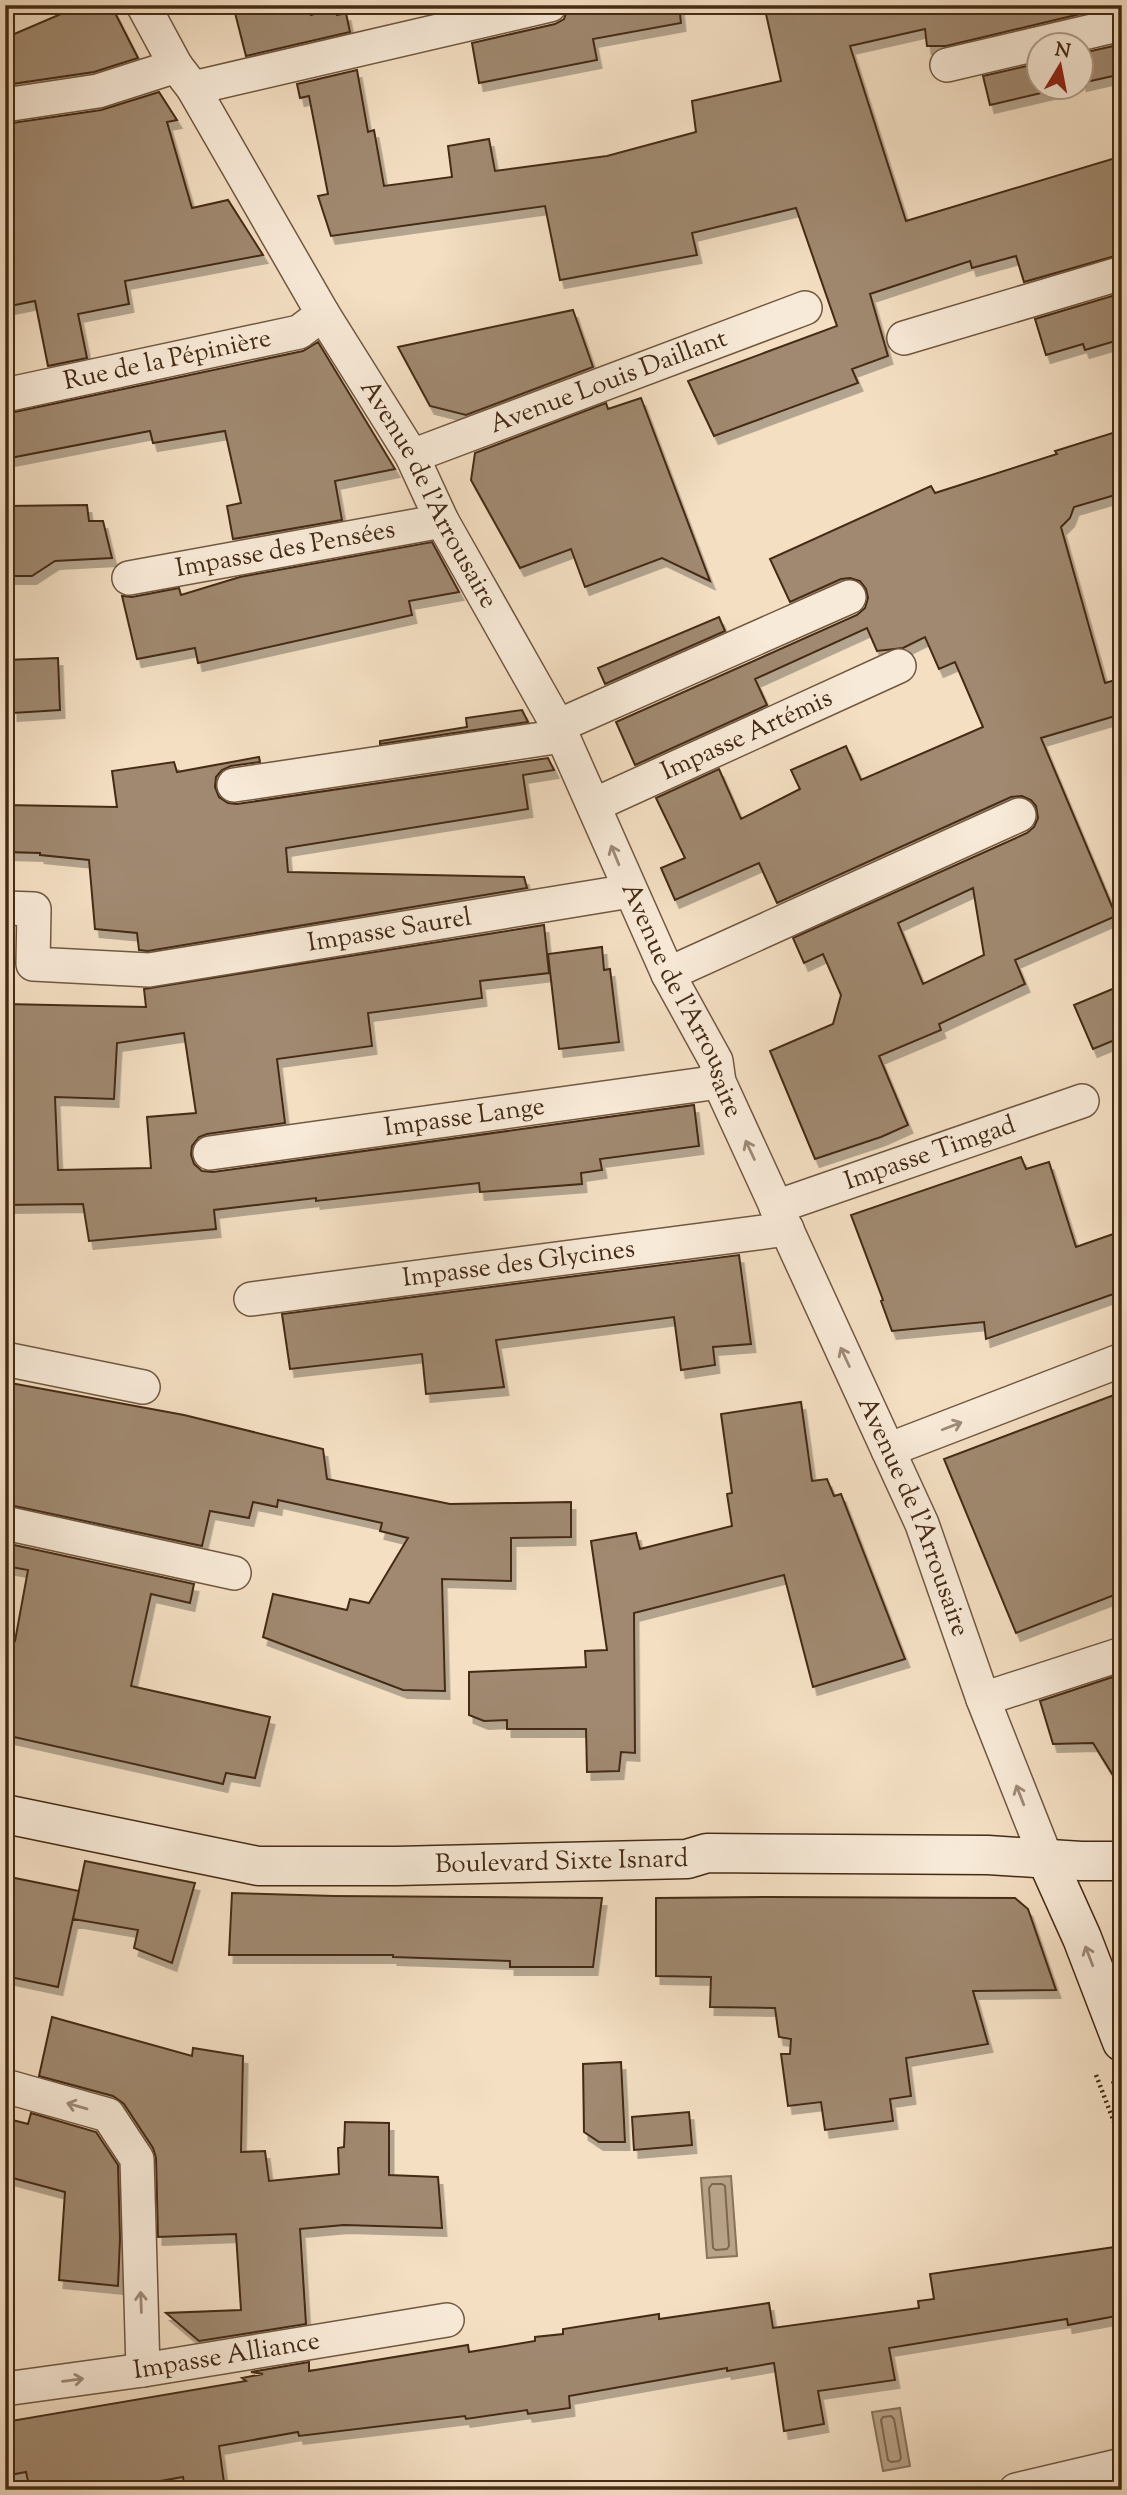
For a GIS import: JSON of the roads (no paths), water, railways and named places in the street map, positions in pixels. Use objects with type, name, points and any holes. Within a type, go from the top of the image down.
[{"type":"street","name":"Avenue de l'Arrousaire","points":[[143,5],[323,314],[412,456],[442,521],[560,731],[668,974],[716,1061],[719,1082],[922,1524],[983,1699],[1122,2042]]},
{"type":"street","points":[[5,105],[184,77],[550,5]]},
{"type":"street","points":[[947,65],[1122,24]]},
{"type":"street","points":[[904,338],[1122,272]]},
{"type":"street","name":"Avenue Louis Daillant","points":[[412,456],[805,308]]},
{"type":"street","name":"Rue de la Pépinière","points":[[5,396],[299,332],[323,314]]},
{"type":"street","name":"Impasse des Pensées","points":[[129,578],[442,521]]},
{"type":"street","points":[[234,785],[560,731],[849,597]]},
{"type":"street","name":"Impasse Artémis","points":[[594,805],[899,666]]},
{"type":"street","points":[[668,974],[1019,815]]},
{"type":"street","name":"Impasse Saurel","points":[[5,908],[34,909],[33,964],[149,970],[630,891]]},
{"type":"street","name":"Impasse Lange","points":[[210,1153],[719,1082]]},
{"type":"street","name":"Impasse Timgad","points":[[781,1218],[1082,1101]]},
{"type":"street","name":"Impasse des Glycines","points":[[251,1299],[781,1218]]},
{"type":"street","points":[[5,1359],[143,1387]]},
{"type":"street","points":[[888,1450],[1122,1360]]},
{"type":"street","points":[[5,1523],[234,1573]]},
{"type":"street","points":[[983,1699],[1122,1654]]},
{"type":"street","name":"Boulevard Sixte Isnard","points":[[5,1814],[258,1866],[396,1866],[687,1858],[707,1853],[988,1855],[1122,1861]]},
{"type":"street","points":[[5,2086],[108,2115],[137,2159],[143,2370]]},
{"type":"street","name":"Impasse Alliance","points":[[5,2389],[143,2370],[447,2320]]},
{"type":"street","points":[[1016,2490],[1122,2465]]},
{"type":"water","points":[[731,2176],[737,2256],[707,2258],[701,2178]]},
{"type":"water","points":[[900,2408],[910,2466],[883,2471],[872,2412]]}]
